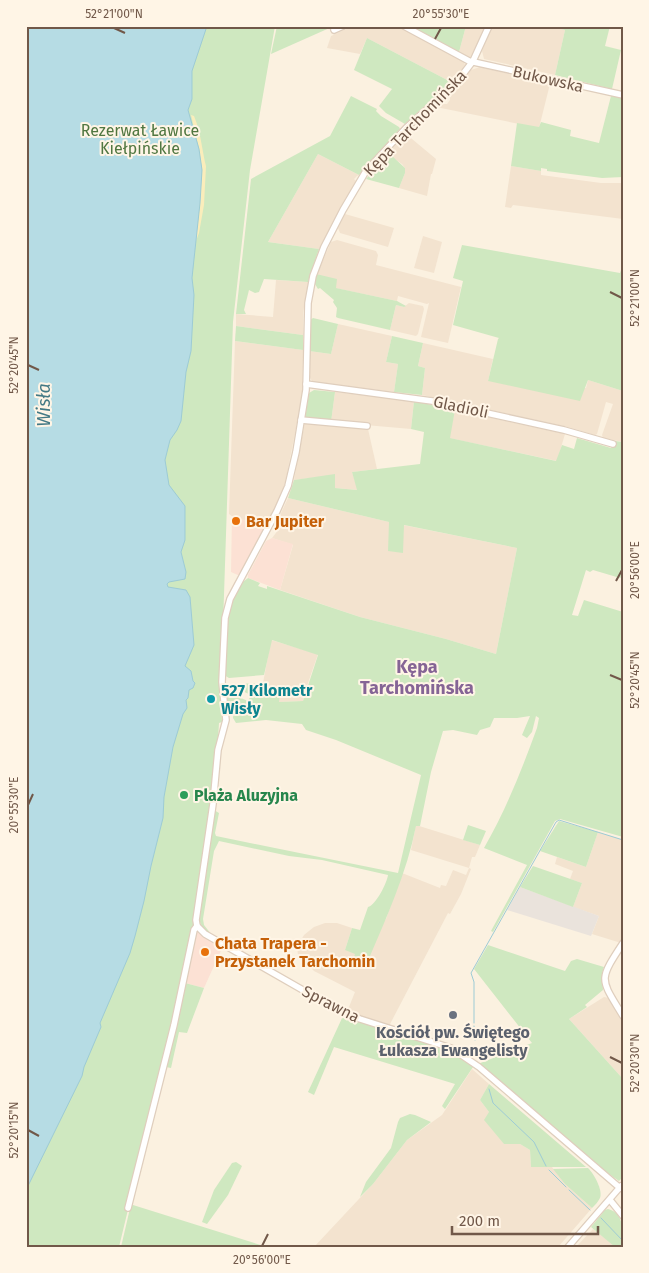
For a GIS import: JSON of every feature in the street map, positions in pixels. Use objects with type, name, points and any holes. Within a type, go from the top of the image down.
[{"type":"street","points":[[334,30],[343,26]]},
{"type":"street","name":"Bukowska","points":[[404,26],[460,57],[623,95]]},
{"type":"street","name":"Kępa Tarchomińska","points":[[197,926],[221,735],[226,720],[222,682],[226,608],[277,511],[288,486],[306,384],[307,312],[313,276],[324,247],[366,171],[406,128],[445,93],[473,61],[489,26]]},
{"type":"street","name":"Gladioli","points":[[306,384],[432,401],[564,430],[613,444]]},
{"type":"street","points":[[301,420],[367,426]]},
{"type":"street","points":[[128,1208],[176,1018],[194,930],[197,926]]},
{"type":"street","name":"Sprawna","points":[[197,926],[205,934],[350,1016],[456,1051],[476,1065],[622,1186]]},
{"type":"street","points":[[623,944],[609,965],[605,975],[605,982],[606,988],[623,1016]]},
{"type":"street","points":[[568,1247],[622,1186]]},
{"type":"street","points":[[610,1200],[623,1216]]},
{"type":"shaded area","points":[[353,26],[398,26],[464,62],[465,65],[451,82],[367,38],[360,54],[327,48],[331,36]]},
{"type":"shaded area","points":[[466,26],[486,26],[470,58],[459,52]]},
{"type":"shaded area","points":[[492,26],[549,26],[565,30],[555,75],[484,59],[482,51]]},
{"type":"shaded area","points":[[480,67],[550,84],[539,128],[436,107],[440,104],[447,104],[450,100],[450,94],[471,70]]},
{"type":"shaded area","points":[[406,134],[436,159],[427,196],[399,188],[405,168],[389,155],[392,152],[391,150]]},
{"type":"shaded area","points":[[318,154],[359,175],[354,179],[356,181],[319,249],[268,242]]},
{"type":"shaded area","points":[[511,166],[541,171],[541,175],[601,183],[623,183],[623,219],[513,205],[511,208],[505,207]]},
{"type":"shaded area","points":[[345,214],[394,228],[388,247],[340,233],[338,228]]},
{"type":"shaded area","points":[[423,236],[442,242],[434,273],[414,268]]},
{"type":"shaded area","points":[[337,240],[376,251],[378,255],[376,265],[461,287],[448,343],[421,337],[429,303],[398,296],[397,301],[335,288],[317,274],[331,242]]},
{"type":"shaded area","points":[[276,280],[308,282],[303,313],[303,335],[236,326],[236,314],[273,317]]},
{"type":"shaded area","points":[[409,303],[423,306],[424,309],[416,336],[390,330],[396,305],[404,307]]},
{"type":"shaded area","points":[[338,324],[392,336],[386,362],[398,364],[394,392],[313,382],[310,378],[309,351],[331,354]]},
{"type":"shaded area","points":[[235,341],[303,350],[302,397],[287,474],[282,493],[265,528],[254,521],[253,523],[229,514]]},
{"type":"shaded area","points":[[423,343],[493,359],[488,381],[586,388],[588,380],[623,391],[623,442],[603,438],[602,435],[613,404],[606,402],[597,434],[595,435],[568,427],[422,395],[425,368],[418,366]]},
{"type":"shaded area","points":[[335,392],[414,401],[411,429],[331,422]]},
{"type":"shaded area","points":[[455,410],[565,434],[557,461],[449,438]]},
{"type":"shaded area","points":[[305,422],[368,429],[377,469],[352,472],[358,490],[335,488],[335,475],[294,480]]},
{"type":"shaded area","points":[[288,498],[389,522],[403,553],[403,525],[517,548],[496,654],[360,617],[280,590],[293,545],[272,538],[279,529],[275,526]]},
{"type":"shaded area","points":[[232,516],[253,523],[254,521],[265,528],[240,576],[231,572]]},
{"type":"shaded area","points":[[272,538],[293,544],[280,590],[248,578],[266,541]]},
{"type":"shaded area","points":[[271,640],[318,654],[303,701],[279,702],[279,694],[263,683]]},
{"type":"shaded area","points":[[416,825],[480,845],[475,857],[472,857],[469,868],[411,850]]},
{"type":"shaded area","points":[[598,832],[623,840],[623,941],[621,943],[592,934],[599,916],[573,907],[582,883],[570,879],[573,871],[555,864],[557,857],[586,867]]},
{"type":"shaded area","points":[[469,868],[471,869],[461,894],[450,914],[448,913],[389,1026],[347,1012],[355,992],[314,971],[298,955],[297,947],[304,935],[314,927],[325,923],[337,923],[352,928],[345,950],[386,919],[402,873],[440,888],[441,885],[446,886],[453,870],[466,875]]},
{"type":"shaded area","points":[[520,887],[599,916],[591,936],[507,910]]},
{"type":"shaded area","points":[[197,929],[223,946],[204,988],[185,983],[195,931]]},
{"type":"shaded area","points":[[604,997],[609,998],[623,1023],[623,1079],[569,1019]]},
{"type":"shaded area","points":[[472,1069],[489,1084],[480,1100],[489,1112],[504,1144],[520,1144],[530,1150],[531,1167],[552,1167],[565,1184],[592,1208],[566,1238],[558,1247],[314,1247],[373,1184],[407,1140],[442,1115]]},
{"type":"shaded area","points":[[593,1229],[606,1239],[615,1247],[576,1247]]},
{"type":"green space","name":"Rezerwat Ławice Kiełpińskie","points":[[26,26],[275,26],[250,170],[233,322],[221,686],[222,722],[219,723],[214,790],[205,856],[181,987],[119,1247],[26,1247]]},
{"type":"green space","points":[[277,26],[334,26],[271,54]]},
{"type":"green space","points":[[411,26],[466,26],[459,52]]},
{"type":"green space","points":[[549,26],[610,26],[605,46],[621,50],[612,89],[555,75],[565,30]]},
{"type":"green space","points":[[367,38],[451,82],[405,124],[386,113],[379,106],[392,89],[354,70]]},
{"type":"green space","points":[[351,96],[377,109],[376,111],[381,116],[400,129],[359,175],[318,154],[268,242],[319,249],[308,282],[264,279],[259,292],[255,293],[249,290],[244,310],[246,314],[236,314],[251,179],[330,136]]},
{"type":"green space","points":[[611,96],[623,98],[623,177],[602,178],[547,171],[547,169],[541,168],[541,171],[511,166],[517,123],[539,127],[541,122],[571,130],[570,136],[599,143]]},
{"type":"green space","points":[[387,155],[392,156],[405,168],[399,188],[366,179]]},
{"type":"green space","points":[[462,245],[620,273],[623,264],[623,391],[588,380],[580,401],[488,381],[499,338],[453,325],[463,281],[453,278]]},
{"type":"green space","points":[[316,274],[337,279],[336,288],[397,301],[406,306],[396,305],[390,330],[338,318],[336,317],[337,308],[333,302],[334,300],[320,288],[318,289],[315,284]]},
{"type":"green space","points":[[313,318],[338,324],[331,354],[309,351],[309,321]]},
{"type":"green space","points":[[236,326],[303,335],[303,350],[235,341]]},
{"type":"green space","points":[[392,336],[423,343],[418,366],[425,368],[422,395],[394,392],[398,364],[386,362]]},
{"type":"green space","points":[[314,390],[335,392],[331,422],[305,419],[309,393]]},
{"type":"green space","points":[[414,401],[455,410],[450,438],[556,461],[562,445],[574,449],[577,438],[611,448],[615,441],[623,442],[623,576],[620,578],[593,570],[590,572],[586,570],[572,615],[578,616],[584,600],[623,612],[623,837],[560,819],[555,821],[493,932],[491,931],[527,865],[484,848],[513,789],[537,728],[539,718],[536,716],[532,732],[527,738],[522,735],[530,716],[494,718],[490,727],[480,730],[477,735],[453,730],[443,731],[431,772],[420,826],[416,826],[402,878],[367,963],[354,957],[355,954],[345,950],[352,928],[360,930],[368,907],[381,893],[388,875],[322,860],[289,856],[219,841],[214,851],[203,919],[204,925],[211,934],[203,929],[199,920],[214,810],[219,813],[216,836],[398,873],[421,775],[336,740],[306,730],[302,724],[266,720],[236,723],[233,718],[234,706],[227,703],[226,692],[232,692],[231,694],[248,701],[251,695],[238,689],[225,687],[225,684],[263,683],[280,694],[279,702],[303,701],[318,655],[272,640],[264,675],[229,678],[224,675],[225,636],[229,609],[239,586],[248,578],[260,583],[258,586],[267,589],[267,586],[360,617],[496,654],[517,548],[404,525],[403,553],[388,551],[389,522],[288,498],[294,480],[335,474],[335,488],[357,490],[352,472],[420,464],[424,432],[411,429]]},
{"type":"green space","points":[[559,821],[598,832],[586,867],[540,851]]},
{"type":"green space","points":[[468,825],[486,831],[480,845],[463,840]]},
{"type":"green space","points":[[533,866],[582,883],[573,907],[520,887]]},
{"type":"green space","points":[[488,945],[565,971],[571,961],[577,959],[604,967],[602,974],[603,990],[585,1005],[587,1007],[569,1019],[623,1079],[623,1177],[619,1181],[599,1167],[478,1064],[532,1043],[474,969]]},
{"type":"green space","points":[[185,983],[204,988],[187,1033],[179,1032],[171,1068],[166,1067]]},
{"type":"green space","points":[[343,1016],[427,1042],[459,1057],[473,1067],[445,1109],[442,1106],[455,1084],[334,1047],[314,1095],[308,1092]]},
{"type":"green space","points":[[489,1084],[586,1167],[531,1167],[530,1150],[520,1144],[504,1144],[484,1120],[489,1112],[480,1100]]},
{"type":"green space","points":[[410,1114],[431,1122],[407,1140],[373,1184],[360,1197],[366,1182],[391,1148],[400,1118]]},
{"type":"green space","points":[[236,1162],[242,1166],[228,1195],[207,1224],[202,1222],[214,1190],[232,1163]]},
{"type":"green space","points":[[588,1168],[595,1178],[601,1195],[592,1208],[565,1184],[553,1169]]},
{"type":"green space","points":[[131,1204],[133,1205],[267,1247],[121,1247]]},
{"type":"green space","points":[[608,1209],[614,1211],[620,1219],[623,1230],[623,1247],[615,1247],[591,1227]]},
{"type":"sand","points":[[191,115],[194,116],[198,128],[206,166],[204,205],[196,241],[202,170]]},
{"type":"water","name":"Rezerwat Ławice Kiełpińskie","points":[[26,26],[207,26],[192,71],[192,99],[188,110],[199,149],[202,170],[192,278],[194,295],[191,351],[186,372],[181,421],[170,440],[165,460],[169,485],[185,506],[185,540],[181,552],[186,572],[185,579],[167,584],[168,587],[186,590],[190,597],[194,645],[185,666],[191,671],[195,683],[193,688],[189,690],[186,700],[187,708],[183,714],[173,747],[164,797],[163,818],[130,953],[100,1023],[101,1027],[82,1076],[26,1190]]},
{"type":"waterway","points":[[474,1023],[474,982],[471,973],[556,822],[559,820],[623,840]]},
{"type":"waterway","points":[[474,1026],[475,1040]]},
{"type":"waterway","points":[[489,1089],[493,1103],[534,1142],[546,1166]]},
{"type":"waterway","points":[[549,1170],[566,1187]]},
{"type":"waterway","points":[[569,1190],[590,1210]]},
{"type":"waterway","points":[[601,1218],[623,1241]]},
{"type":"place","name":"Bar Jupiter","points":[[236,521]]},
{"type":"place","name":"527 Kilometr Wisły","points":[[211,699]]},
{"type":"place","name":"Plaża Aluzyjna","points":[[184,795]]},
{"type":"place","name":"Chata Trapera - Przystanek Tarchomin","points":[[205,952]]},
{"type":"place","name":"Kościół pw. Świętego Łukasza Ewangelisty","points":[[453,1015]]},
{"type":"district","name":"Kępa Tarchomińska","points":[[417,678]]},
{"type":"water label","name":"Wisła","points":[[44,405]]}]
